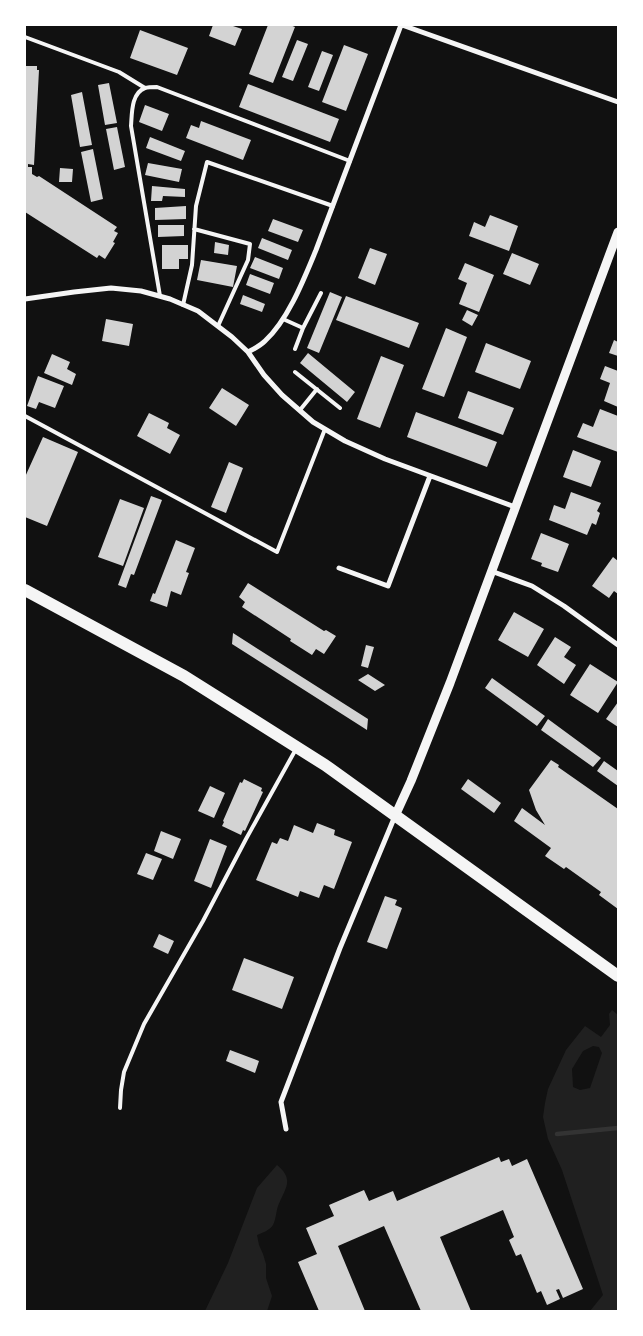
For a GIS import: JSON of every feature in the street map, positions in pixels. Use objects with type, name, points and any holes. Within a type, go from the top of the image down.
[{"type":"main road","points":[[25,590],[170,667],[325,765],[618,976]]},
{"type":"street","points":[[248,352],[264,341],[283,319],[304,279],[402,25],[618,102]]},
{"type":"street","points":[[286,1129],[281,1102],[340,948],[411,781],[450,683],[618,232]]},
{"type":"street","points":[[25,299],[111,288],[141,291],[160,296],[198,311],[248,352],[264,375],[282,395],[313,422],[346,441],[378,456],[515,507]]},
{"type":"street","points":[[339,568],[388,586],[430,476]]},
{"type":"street","points":[[491,571],[532,586],[564,606],[618,645]]},
{"type":"lane","points":[[25,37],[119,72],[145,88]]},
{"type":"lane","points":[[160,296],[131,126],[132,108],[138,93],[145,88],[157,87],[350,161]]},
{"type":"lane","points":[[183,305],[192,265],[196,206],[207,162],[333,206]]},
{"type":"lane","points":[[194,229],[250,244],[248,260],[218,326]]},
{"type":"lane","points":[[295,349],[321,293]]},
{"type":"lane","points":[[283,319],[304,328]]},
{"type":"lane","points":[[295,372],[340,408]]},
{"type":"lane","points":[[300,410],[316,389]]},
{"type":"lane","points":[[25,416],[277,552],[325,429]]},
{"type":"lane","points":[[120,1108],[124,1072],[144,1024],[203,921],[246,838],[297,747]]},
{"type":"shaded area","points":[[612,1010],[618,1015],[618,1311],[590,1311],[603,1295],[562,1170],[548,1139],[543,1117],[548,1089],[566,1050],[585,1026],[601,1037],[610,1025],[609,1014]],"holes":[[[593,1046],[599,1047],[602,1053],[590,1088],[580,1090],[573,1087],[572,1069],[583,1051]]]},
{"type":"shaded area","points":[[277,1165],[286,1175],[286,1189],[278,1206],[273,1225],[268,1230],[257,1235],[266,1264],[266,1278],[272,1296],[267,1311],[205,1311],[228,1263],[257,1188]]},
{"type":"building","points":[[213,25],[230,25],[242,29],[235,46],[209,36]]},
{"type":"building","points":[[268,25],[290,25],[295,27],[273,83],[249,74]]},
{"type":"building","points":[[140,30],[188,48],[177,75],[130,58]]},
{"type":"building","points":[[297,40],[308,44],[293,81],[282,77]]},
{"type":"building","points":[[344,45],[368,54],[346,111],[322,102]]},
{"type":"building","points":[[322,51],[333,55],[319,91],[308,87]]},
{"type":"building","points":[[25,66],[37,66],[37,70],[39,70],[34,165],[28,164],[28,167],[32,167],[32,174],[37,177],[39,176],[117,227],[114,231],[118,233],[113,242],[115,243],[105,259],[99,255],[97,258],[25,212]]},
{"type":"building","points":[[109,83],[117,123],[105,125],[98,85]]},
{"type":"building","points":[[248,84],[339,119],[330,142],[239,107]]},
{"type":"building","points":[[82,92],[92,145],[80,147],[71,95]]},
{"type":"building","points":[[145,105],[169,114],[162,131],[139,122]]},
{"type":"building","points":[[201,121],[251,140],[243,160],[186,138],[191,125],[199,128]]},
{"type":"building","points":[[117,127],[125,167],[114,170],[106,129]]},
{"type":"building","points":[[150,137],[185,151],[181,161],[146,148]]},
{"type":"building","points":[[93,149],[103,199],[91,202],[81,152]]},
{"type":"building","points":[[148,163],[182,169],[179,182],[145,175]]},
{"type":"building","points":[[60,168],[73,169],[72,182],[59,182]]},
{"type":"building","points":[[152,186],[185,189],[185,197],[163,196],[162,201],[151,201]]},
{"type":"building","points":[[186,206],[186,219],[155,220],[155,208]]},
{"type":"building","points":[[490,215],[518,226],[509,251],[469,236],[474,222],[485,227]]},
{"type":"building","points":[[273,219],[303,230],[298,242],[268,231]]},
{"type":"building","points":[[158,225],[184,225],[184,236],[158,237]]},
{"type":"building","points":[[262,238],[292,250],[288,260],[258,248]]},
{"type":"building","points":[[215,242],[229,245],[228,255],[214,253]]},
{"type":"building","points":[[162,245],[188,245],[188,259],[179,259],[179,269],[162,269]]},
{"type":"building","points":[[370,248],[387,254],[375,285],[358,278]]},
{"type":"building","points":[[512,253],[539,264],[530,285],[503,274]]},
{"type":"building","points":[[255,257],[283,268],[279,279],[250,268]]},
{"type":"building","points":[[201,260],[237,266],[233,287],[197,280]]},
{"type":"building","points":[[465,263],[494,275],[479,312],[459,304],[467,283],[458,279]]},
{"type":"building","points":[[250,274],[274,283],[270,294],[246,285]]},
{"type":"building","points":[[330,292],[342,297],[319,353],[307,348]]},
{"type":"building","points":[[243,295],[265,304],[262,312],[240,304]]},
{"type":"building","points":[[346,296],[419,323],[409,348],[336,320]]},
{"type":"building","points":[[467,310],[478,315],[472,326],[462,320]]},
{"type":"building","points":[[106,319],[133,324],[129,346],[102,341]]},
{"type":"building","points":[[446,328],[467,337],[444,397],[422,389]]},
{"type":"building","points":[[614,340],[618,342],[618,356],[609,353]]},
{"type":"building","points":[[486,343],[531,361],[520,389],[475,372]]},
{"type":"building","points":[[308,353],[355,392],[347,402],[300,363]]},
{"type":"building","points":[[52,354],[70,362],[67,369],[76,374],[72,385],[44,373]]},
{"type":"building","points":[[381,356],[404,365],[380,428],[357,419]]},
{"type":"building","points":[[605,366],[618,371],[618,407],[604,401],[610,383],[600,379]]},
{"type":"building","points":[[38,376],[64,386],[55,408],[39,402],[36,409],[27,406]]},
{"type":"building","points":[[222,388],[249,405],[236,426],[209,408]]},
{"type":"building","points":[[468,391],[514,408],[503,435],[458,418]]},
{"type":"building","points":[[600,409],[618,416],[618,452],[577,437],[583,423],[593,427]]},
{"type":"building","points":[[416,412],[497,442],[487,467],[407,437]]},
{"type":"building","points":[[149,413],[169,423],[167,428],[180,435],[170,454],[137,436]]},
{"type":"building","points":[[43,437],[78,452],[47,526],[25,517],[25,477]]},
{"type":"building","points":[[573,450],[601,461],[591,487],[563,477]]},
{"type":"building","points":[[229,462],[243,468],[226,513],[211,507]]},
{"type":"building","points":[[571,492],[601,503],[597,511],[600,513],[596,525],[592,523],[587,535],[549,520],[554,505],[565,509]]},
{"type":"building","points":[[151,496],[162,500],[134,575],[131,574],[126,588],[118,585]]},
{"type":"building","points":[[120,499],[144,508],[123,566],[98,557]]},
{"type":"building","points":[[541,533],[569,544],[558,572],[541,566],[542,563],[531,559]]},
{"type":"building","points":[[176,540],[195,548],[186,572],[189,573],[181,595],[171,591],[167,607],[150,601],[153,593],[155,594]]},
{"type":"building","points":[[613,557],[618,561],[618,594],[614,591],[609,598],[592,586]]},
{"type":"building","points":[[248,583],[324,631],[326,630],[336,636],[324,654],[316,649],[312,655],[242,607],[245,602],[239,597]]},
{"type":"building","points":[[514,612],[544,629],[528,657],[498,640]]},
{"type":"building","points":[[233,633],[368,719],[367,730],[232,644]]},
{"type":"building","points":[[555,637],[571,647],[564,657],[576,665],[564,684],[537,665]]},
{"type":"building","points":[[366,645],[374,647],[368,668],[361,666]]},
{"type":"building","points":[[590,664],[618,682],[598,713],[570,695]]},
{"type":"building","points":[[368,674],[385,685],[375,691],[358,680]]},
{"type":"building","points":[[492,678],[545,716],[537,726],[485,688]]},
{"type":"building","points":[[618,702],[618,727],[606,719]]},
{"type":"building","points":[[548,719],[601,758],[593,767],[541,730]]},
{"type":"building","points":[[551,760],[559,765],[558,767],[618,809],[618,909],[599,895],[601,892],[566,867],[564,869],[545,856],[551,848],[514,821],[522,808],[545,825],[536,810],[529,790]]},
{"type":"building","points":[[604,761],[618,771],[618,786],[597,771]]},
{"type":"building","points":[[244,779],[262,788],[261,791],[263,792],[245,831],[243,830],[241,835],[222,826],[240,782],[242,783]]},
{"type":"building","points":[[468,779],[501,803],[494,813],[461,789]]},
{"type":"building","points":[[210,786],[225,793],[214,818],[198,811]]},
{"type":"building","points":[[317,823],[335,830],[334,835],[352,842],[334,889],[324,885],[319,898],[300,891],[298,897],[256,880],[272,842],[277,844],[280,838],[288,841],[294,825],[313,833]]},
{"type":"building","points":[[161,831],[181,839],[173,859],[154,851]]},
{"type":"building","points":[[210,839],[227,846],[211,888],[194,881]]},
{"type":"building","points":[[146,853],[162,859],[153,880],[137,874]]},
{"type":"building","points":[[385,896],[397,900],[395,905],[402,908],[387,949],[367,942]]},
{"type":"building","points":[[159,934],[174,941],[168,954],[153,947]]},
{"type":"building","points":[[244,958],[294,977],[282,1009],[232,990]]},
{"type":"building","points":[[230,1050],[259,1061],[255,1073],[226,1061]]},
{"type":"building","points":[[499,1157],[501,1162],[509,1159],[512,1166],[527,1159],[583,1289],[563,1298],[559,1289],[556,1290],[560,1299],[547,1305],[541,1291],[537,1293],[521,1254],[516,1256],[509,1240],[514,1237],[503,1210],[440,1237],[471,1311],[421,1311],[384,1226],[338,1246],[365,1311],[319,1311],[298,1262],[317,1254],[306,1228],[334,1216],[329,1205],[364,1190],[369,1201],[393,1191],[397,1201]]},
{"type":"waterway","points":[[557,1134],[618,1128]]}]
